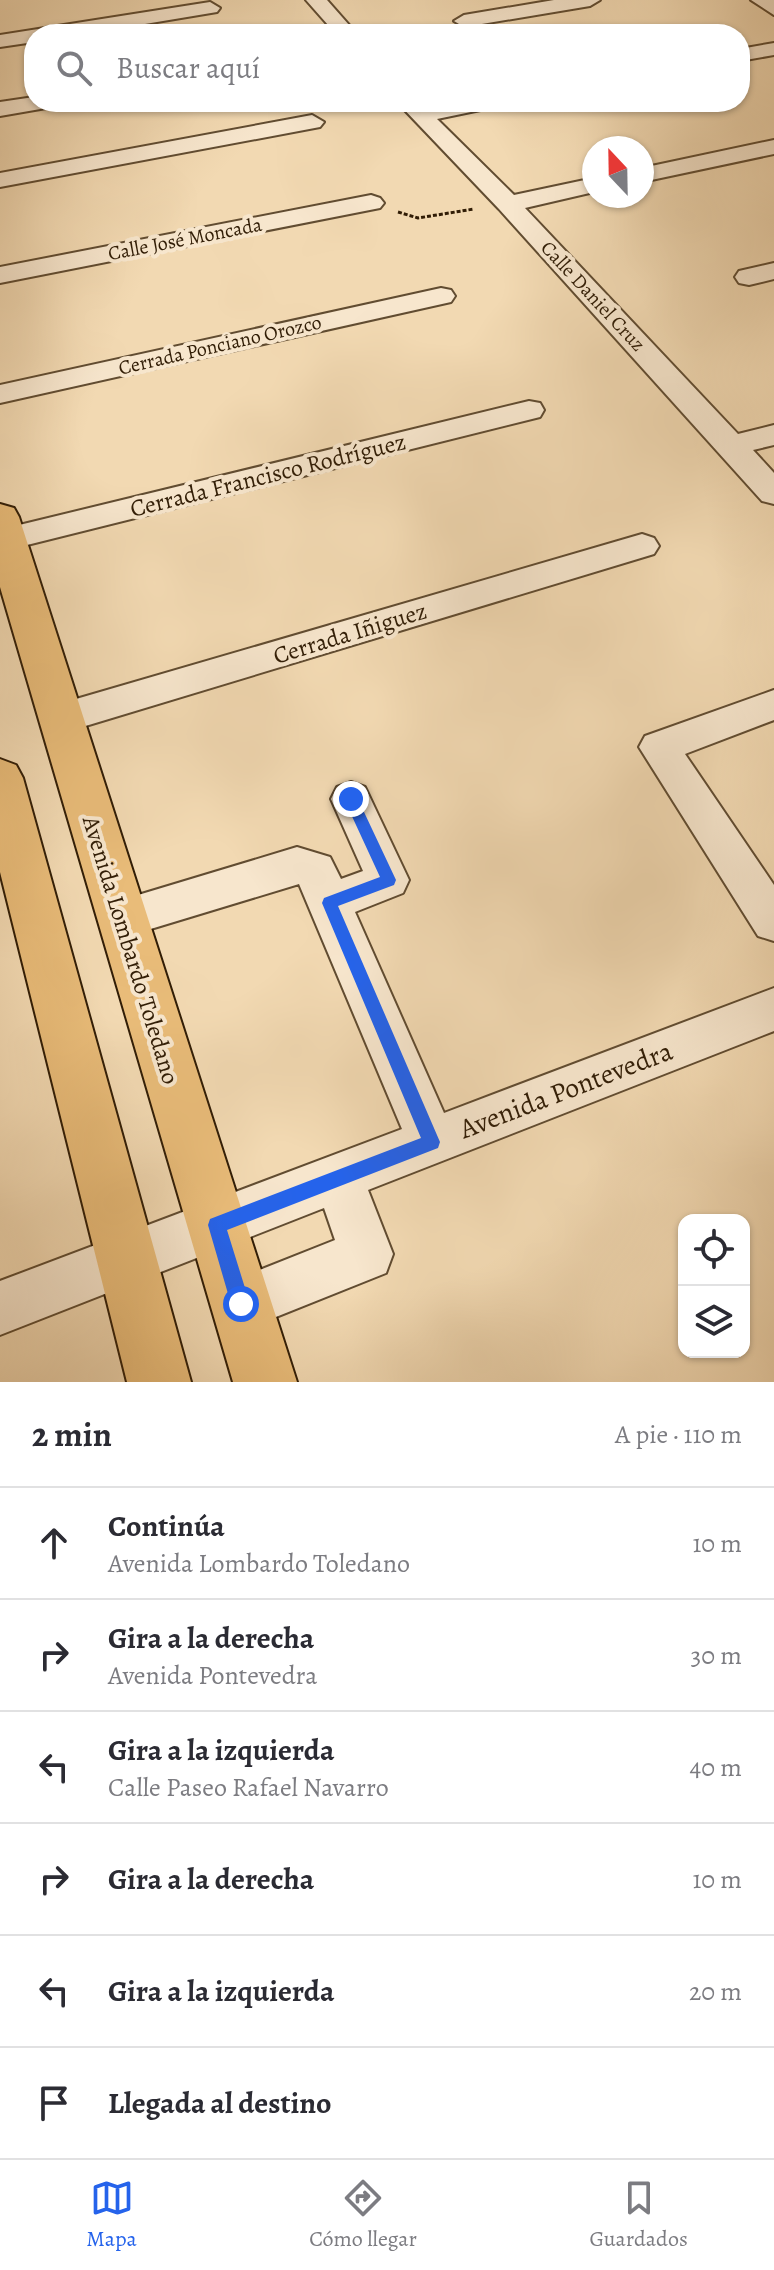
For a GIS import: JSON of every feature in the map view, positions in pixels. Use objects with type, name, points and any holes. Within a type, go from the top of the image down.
[{"type":"main road","name":"Avenida Lombardo Toledano","points":[[4,528],[59,719],[265,1382]]},
{"type":"main road","points":[[1,785],[159,1382]]},
{"type":"street","points":[[316,0],[338,24]]},
{"type":"street","points":[[464,21],[590,0]]},
{"type":"street","points":[[761,0],[774,9]]},
{"type":"street","points":[[109,24],[210,8]]},
{"type":"street","points":[[0,41],[24,37]]},
{"type":"street","points":[[750,53],[774,49]]},
{"type":"street","points":[[0,109],[24,105]]},
{"type":"street","name":"Calle Daniel Cruz","points":[[418,112],[508,204],[774,493]]},
{"type":"street","points":[[0,180],[312,122]]},
{"type":"street","points":[[654,172],[774,147]]},
{"type":"street","points":[[508,204],[582,188]]},
{"type":"street","name":"Calle José Moncada","points":[[0,275],[371,203]]},
{"type":"street","name":"Cerrada Ponciano Orozco","points":[[0,394],[441,296]]},
{"type":"street","name":"Cerrada Francisco Rodríguez","points":[[4,528],[529,410]]},
{"type":"street","points":[[731,446],[774,435]]},
{"type":"street","name":"Cerrada Iñiguez","points":[[59,719],[642,546]]},
{"type":"street","points":[[774,705],[659,747],[774,922]]},
{"type":"street","points":[[329,903],[388,880],[351,799]]},
{"type":"street","points":[[121,919],[303,864],[315,870],[432,1142]]},
{"type":"street","name":"Avenida Pontevedra","points":[[0,1308],[774,1009]]},
{"type":"street","points":[[241,1304],[367,1254],[338,1178]]},
{"type":"path","points":[[371,203],[418,218],[508,204]]},
{"type":"route","points":[[241,1304],[216,1225],[432,1142],[329,903],[388,880],[351,799]]}]
